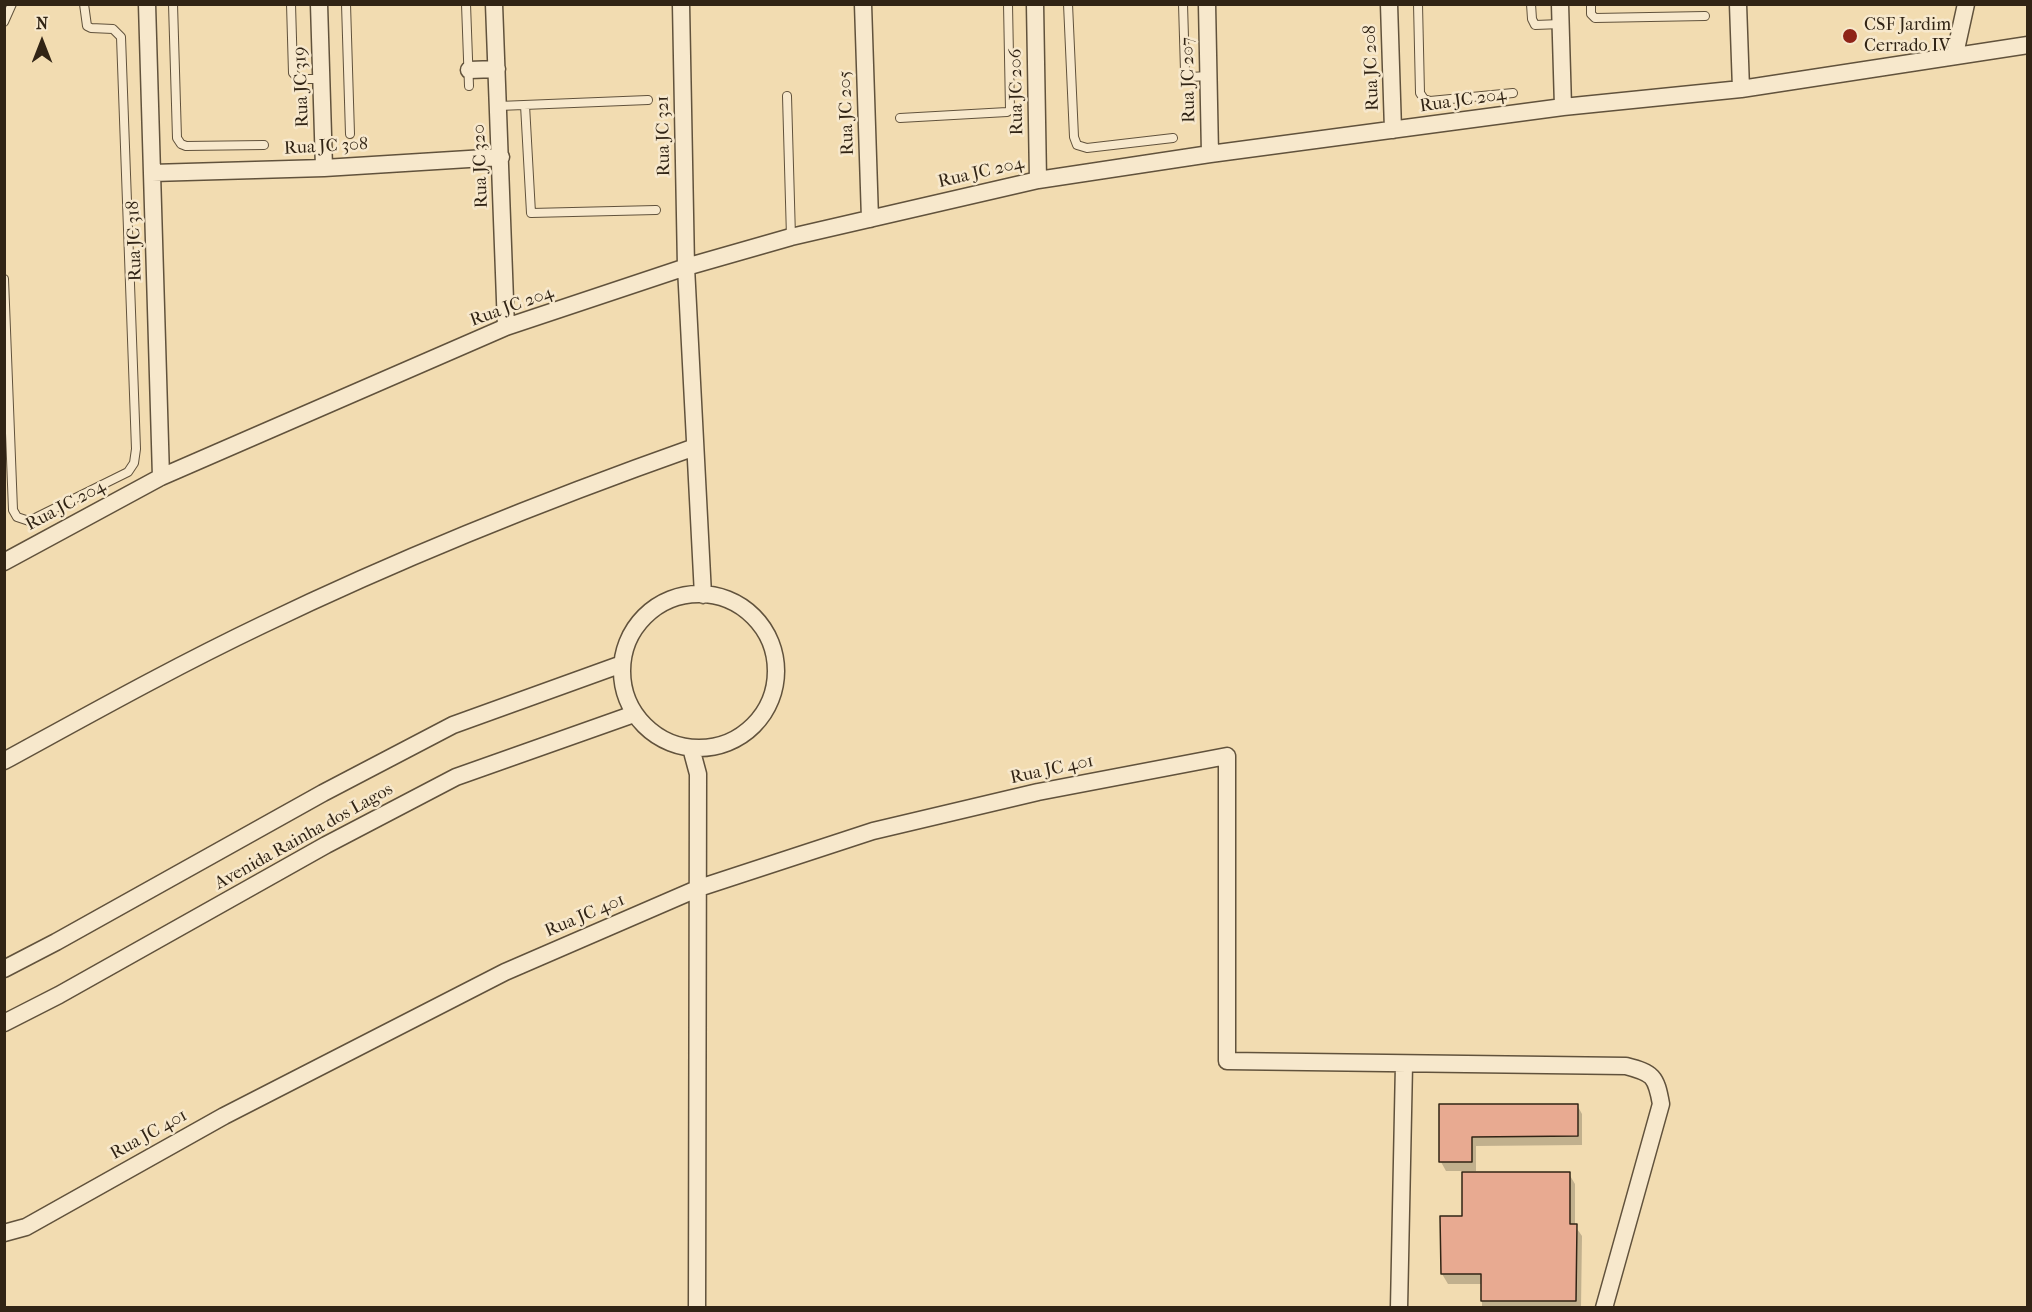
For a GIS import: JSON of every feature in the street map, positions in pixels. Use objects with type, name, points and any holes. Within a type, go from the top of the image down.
[{"type":"street","name":"Rua JC 318","points":[[147,4],[161,477]]},
{"type":"street","name":"Rua JC 319","points":[[319,4],[324,168]]},
{"type":"street","name":"Rua JC 320","points":[[494,4],[506,327]]},
{"type":"street","name":"Rua JC 321","points":[[681,4],[686,267],[703,595]]},
{"type":"street","name":"Rua JC 205","points":[[863,4],[870,219]]},
{"type":"street","name":"Rua JC 206","points":[[1035,4],[1038,180]]},
{"type":"street","name":"Rua JC 207","points":[[1207,4],[1210,154]]},
{"type":"street","name":"Rua JC 208","points":[[1389,4],[1393,130]]},
{"type":"street","points":[[1560,4],[1563,107]]},
{"type":"street","points":[[1738,4],[1741,89]]},
{"type":"street","points":[[1955,54],[1966,4]]},
{"type":"street","name":"Rua JC 204","points":[[4,562],[161,477],[506,327],[686,267],[791,237],[1038,180],[1210,154],[1563,107],[1741,89],[1955,54],[2028,45]]},
{"type":"street","points":[[469,78],[497,69]]},
{"type":"street","name":"Rua JC 308","points":[[152,173],[324,168],[501,157]]},
{"type":"street","points":[[4,761],[173,669],[350,583],[525,509],[695,447]]},
{"type":"street","points":[[703,595],[736,603],[759,622],[772,643],[777,667],[772,700],[753,728],[724,745],[691,748],[659,738],[634,714],[624,690],[622,664],[631,635],[650,612],[676,597],[703,595]]},
{"type":"street","name":"Avenida Rainha dos Lagos","points":[[4,969],[323,793],[453,725],[622,664]]},
{"type":"street","name":"Avenida Rainha dos Lagos","points":[[4,1023],[59,995],[326,845],[456,777],[634,714]]},
{"type":"street","points":[[691,748],[698,774],[697,1308]]},
{"type":"street","name":"Rua JC 401","points":[[4,1233],[26,1227],[224,1116],[505,972],[699,888],[873,831],[1038,792],[1227,756],[1227,1061],[1404,1064]]},
{"type":"street","points":[[1399,1308],[1404,1064],[1626,1066],[1647,1071],[1657,1082],[1661,1104],[1604,1308]]},
{"type":"lane","points":[[4,22],[12,4]]},
{"type":"lane","points":[[4,279],[13,510],[17,517],[29,521],[128,472],[134,463],[121,37],[113,29],[87,26],[84,4]]},
{"type":"lane","points":[[173,4],[177,138],[180,144],[186,146],[264,145]]},
{"type":"lane","points":[[291,4],[293,73],[299,79],[322,79]]},
{"type":"lane","points":[[346,4],[350,134]]},
{"type":"lane","points":[[466,4],[469,78]]},
{"type":"lane","points":[[900,118],[1010,110],[1008,4]]},
{"type":"lane","points":[[1068,4],[1074,138],[1077,145],[1087,148],[1173,138]]},
{"type":"lane","points":[[1183,4],[1185,71],[1189,77],[1209,76]]},
{"type":"lane","points":[[1418,4],[1420,93],[1424,99],[1430,101],[1513,93]]},
{"type":"lane","points":[[1532,4],[1532,19],[1535,25],[1561,24]]},
{"type":"lane","points":[[1591,4],[1595,18],[1705,16]]},
{"type":"lane","points":[[787,96],[791,237]]},
{"type":"lane","points":[[499,106],[648,100]]},
{"type":"lane","points":[[525,105],[531,213],[656,210]]},
{"type":"building","points":[[1439,1104],[1578,1104],[1578,1136],[1472,1137],[1472,1162],[1439,1162]]},
{"type":"building","points":[[1462,1172],[1570,1172],[1570,1224],[1577,1224],[1576,1301],[1481,1301],[1481,1274],[1441,1274],[1440,1216],[1462,1216]]},
{"type":"place","name":"CSF Jardim Cerrado IV","points":[[1850,36]]}]
